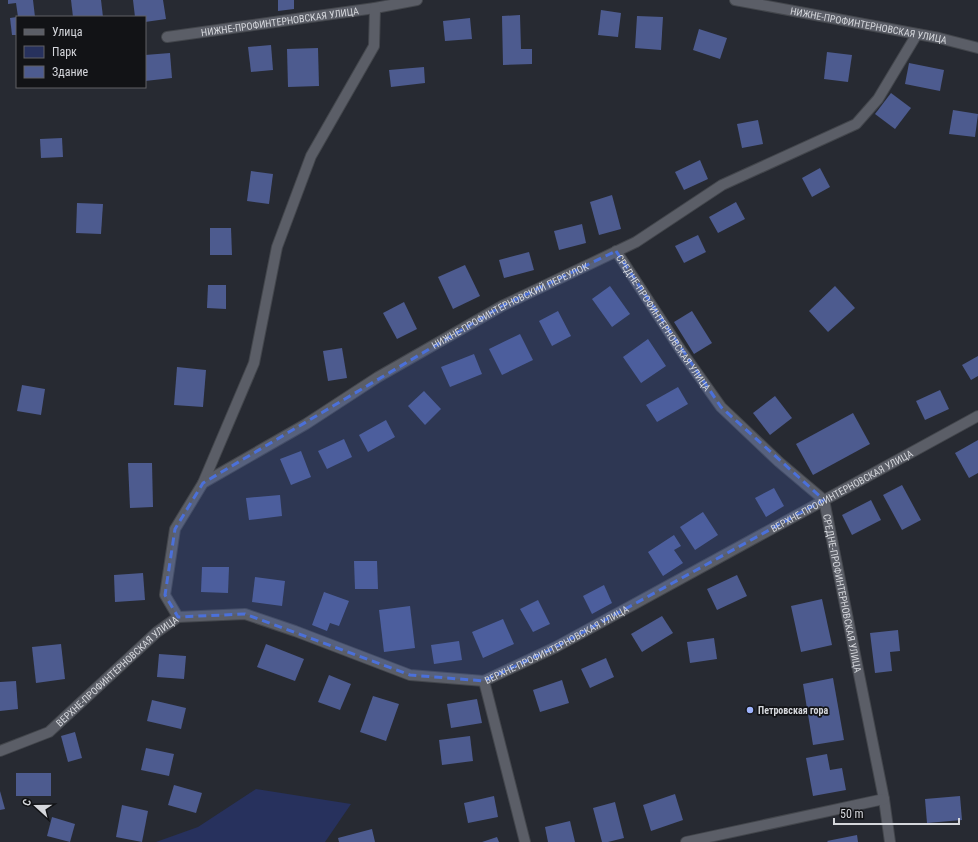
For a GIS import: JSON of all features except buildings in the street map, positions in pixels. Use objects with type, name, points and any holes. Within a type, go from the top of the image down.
[{"type":"street","name":"НИЖНЕ-ПРОФИНТЕРНОВСКАЯ УЛИЦА","points":[[167,37],[375,8],[416,0]]},
{"type":"street","name":"НИЖНЕ-ПРОФИНТЕРНОВСКАЯ УЛИЦА","points":[[734,0],[939,38],[978,48]]},
{"type":"street","points":[[203,483],[254,363],[277,246],[311,156],[374,46],[375,8]]},
{"type":"street","name":"НИЖНЕ-ПРОФИНТЕРНОВСКИЙ ПЕРЕУЛОК","points":[[178,617],[165,595],[175,529],[203,483],[306,424],[378,378],[502,306],[636,242],[722,185],[856,124],[878,99],[917,34]]},
{"type":"street","name":"СРЕДНЕ-ПРОФИНТЕРНОВСКАЯ УЛИЦА","points":[[616,251],[682,352],[721,406],[780,462],[824,500],[884,799],[890,842]]},
{"type":"street","name":"ВЕРХНЕ-ПРОФИНТЕРНОВСКАЯ УЛИЦА","points":[[0,751],[50,732],[158,632],[178,617],[245,614],[295,631],[410,675],[484,681],[556,647],[978,416]]},
{"type":"street","points":[[484,681],[525,842]]},
{"type":"street","points":[[686,842],[884,799]]},
{"type":"highlighted area","points":[[616,251],[721,407],[824,500],[556,647],[484,681],[410,675],[245,614],[178,617],[165,595],[175,529],[203,483],[502,306]]},
{"type":"green space","points":[[256,789],[351,804],[325,842],[156,842],[198,827]]},
{"type":"place","name":"Петровская гора","points":[[750,710]]}]
